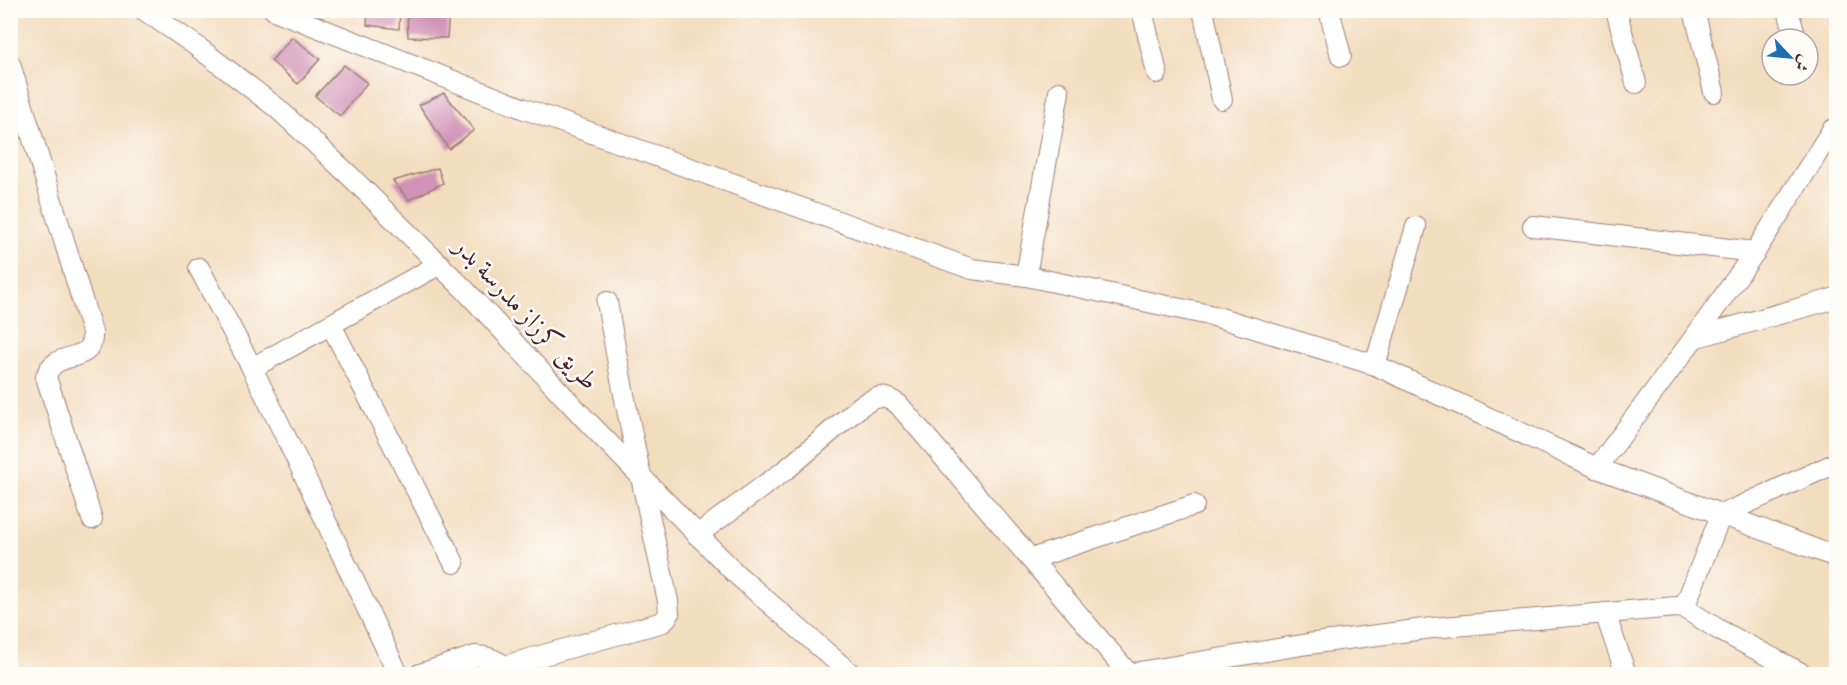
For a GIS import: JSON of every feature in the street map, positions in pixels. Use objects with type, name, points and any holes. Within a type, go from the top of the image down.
[{"type":"street","points":[[274,10],[522,108],[972,268],[1026,276],[1214,316],[1375,365],[1597,468],[1836,557]]},
{"type":"street","points":[[1142,10],[1157,73]]},
{"type":"street","points":[[1203,10],[1222,99]]},
{"type":"street","points":[[1329,10],[1341,56]]},
{"type":"street","points":[[1616,10],[1636,83]]},
{"type":"street","points":[[1694,10],[1714,92]]},
{"type":"street","points":[[1788,10],[1793,27]]},
{"type":"street","name":"طريق كرزاز مدرسة بدر","points":[[145,11],[195,45],[277,108],[349,175],[440,264],[736,574],[851,675]]},
{"type":"street","points":[[10,64],[92,332],[93,342],[88,350],[53,364],[48,369],[46,377],[93,519]]},
{"type":"street","points":[[1026,276],[1059,92]]},
{"type":"street","points":[[1597,468],[1695,338],[1755,252],[1832,130]]},
{"type":"street","points":[[1533,226],[1755,252]]},
{"type":"street","points":[[1375,365],[1416,227]]},
{"type":"street","points":[[252,369],[440,264]]},
{"type":"street","points":[[199,268],[304,474],[398,675]]},
{"type":"street","points":[[1695,338],[1836,298]]},
{"type":"street","points":[[420,675],[475,656],[491,658],[505,670],[663,622],[669,614],[669,601],[640,476],[607,302]]},
{"type":"street","points":[[331,325],[454,563]]},
{"type":"street","points":[[697,535],[788,468],[862,405],[884,396],[898,404],[1128,674],[1158,672],[1308,644],[1432,628],[1676,607],[1684,608],[1720,631],[1803,675]]},
{"type":"street","points":[[1684,608],[1721,515],[1836,463]]},
{"type":"street","points":[[1031,559],[1194,504]]},
{"type":"street","points":[[1605,613],[1626,675]]},
{"type":"building","points":[[368,10],[400,10],[399,29],[367,25]]},
{"type":"building","points":[[407,10],[449,10],[447,38],[408,37]]},
{"type":"building","points":[[292,37],[320,59],[298,84],[271,61]]},
{"type":"building","points":[[344,65],[367,83],[340,116],[315,96]]},
{"type":"building","points":[[444,93],[474,130],[449,149],[419,105]]},
{"type":"building","points":[[438,168],[443,183],[409,200],[393,181]]}]
